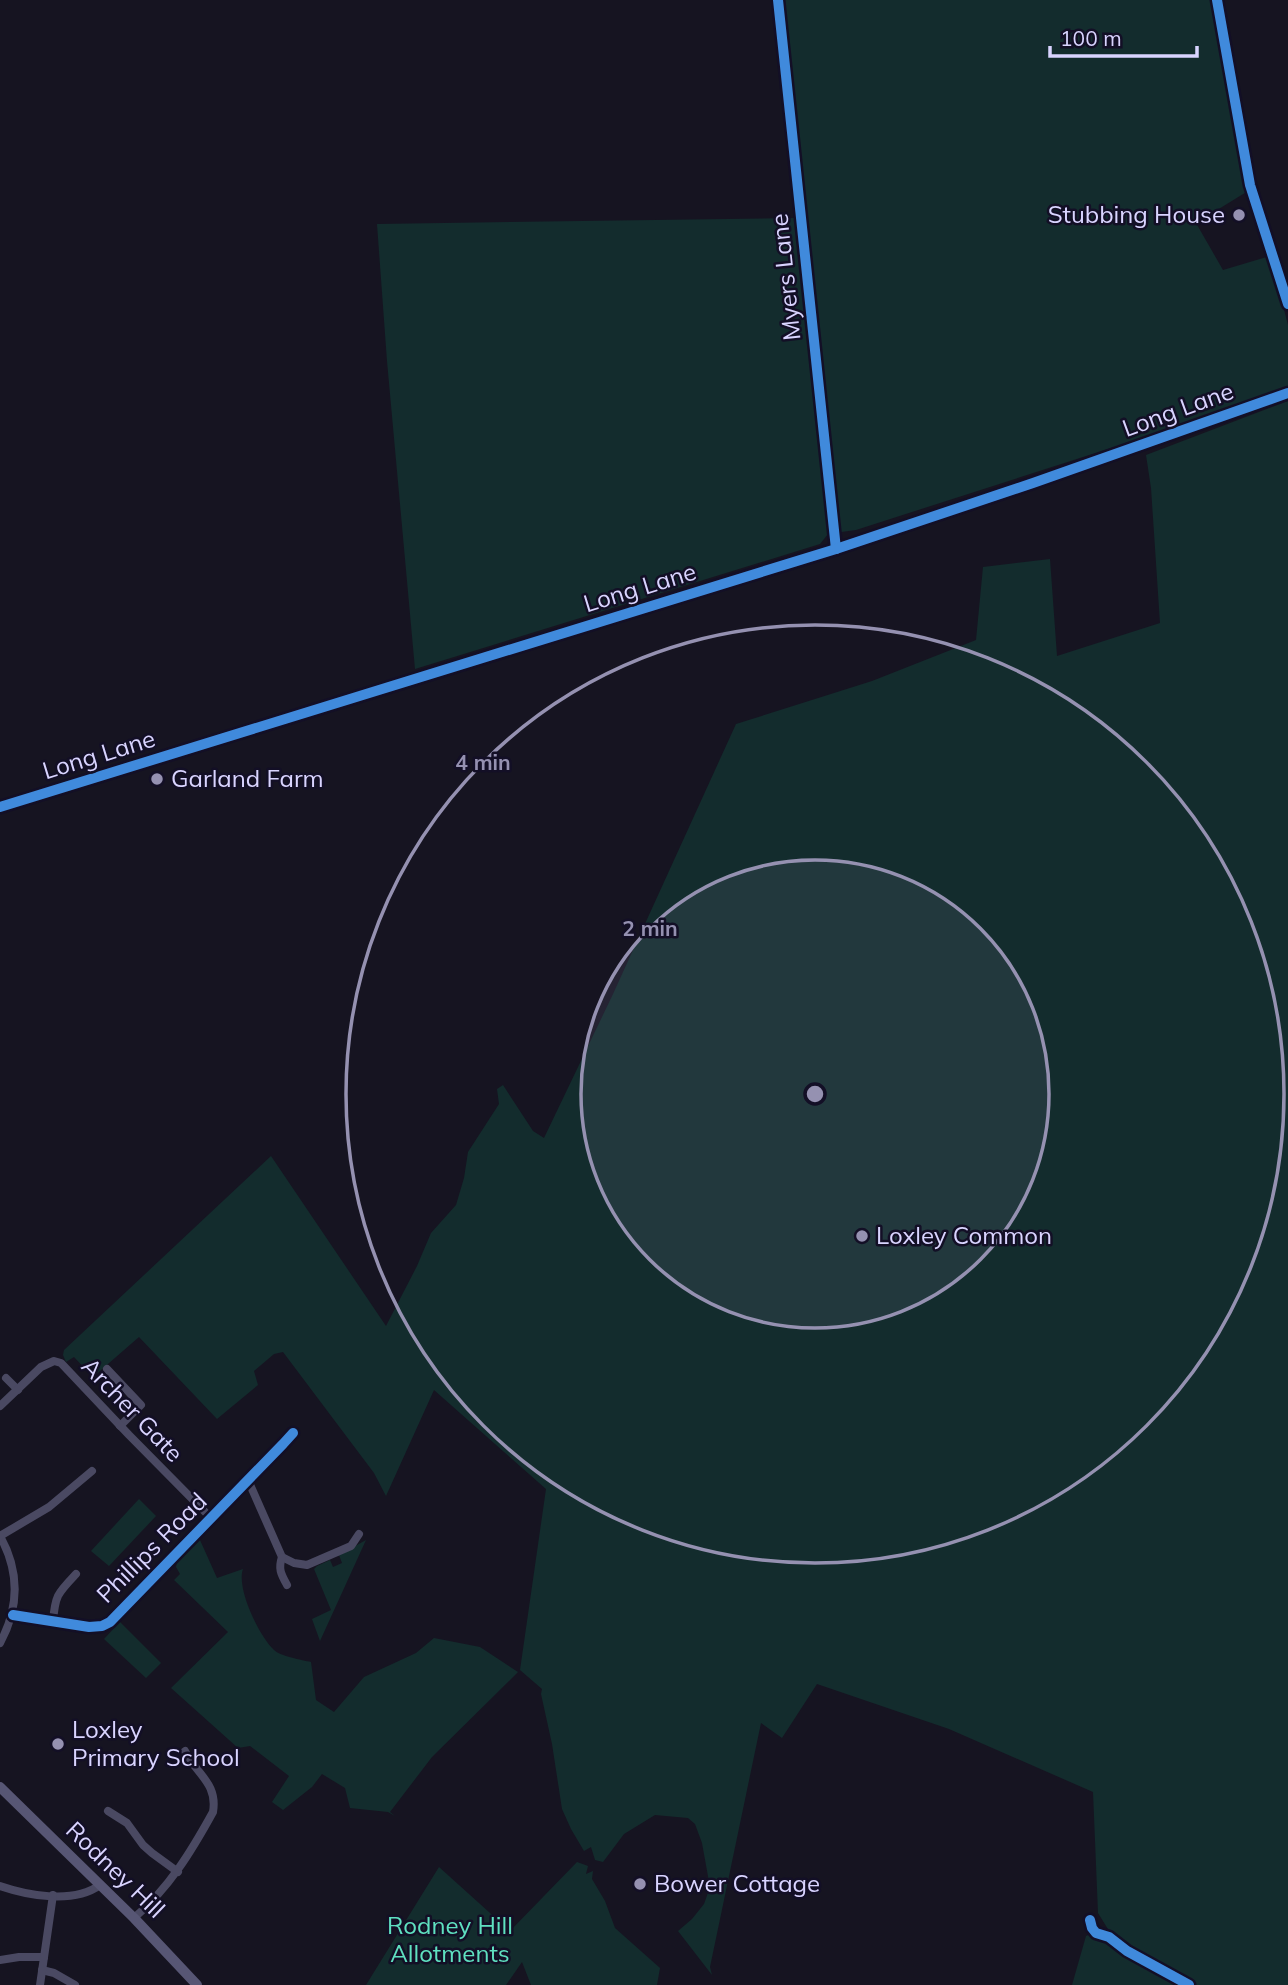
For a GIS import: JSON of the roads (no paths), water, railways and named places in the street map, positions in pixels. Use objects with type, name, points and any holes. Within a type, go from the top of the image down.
[{"type":"street","name":"Myers Lane","points":[[778,0],[836,549]]},
{"type":"street","points":[[1217,0],[1250,185],[1288,304]]},
{"type":"street","name":"Long Lane","points":[[0,807],[836,549],[1288,393]]},
{"type":"street","name":"Archer Gate","points":[[18,1390],[41,1367],[54,1361],[61,1363],[211,1518]]},
{"type":"street","points":[[107,1368],[145,1403],[120,1426]]},
{"type":"street","points":[[0,1406],[18,1390],[6,1378]]},
{"type":"street","name":"Phillips Road","points":[[13,1615],[94,1628],[110,1622],[293,1433]]},
{"type":"street","points":[[0,1643],[13,1615],[14,1596],[12,1565],[0,1536],[49,1507],[92,1471]]},
{"type":"street","points":[[248,1480],[282,1557],[294,1563],[307,1565],[351,1546],[359,1534]]},
{"type":"street","points":[[282,1557],[280,1572],[287,1585]]},
{"type":"street","points":[[53,1622],[57,1594],[76,1574]]},
{"type":"street","points":[[134,1918],[158,1896],[178,1872],[213,1812],[215,1803],[210,1786],[185,1751]]},
{"type":"street","name":"Rodney Hill","points":[[0,1787],[134,1918],[197,1985]]},
{"type":"street","points":[[108,1811],[127,1823],[143,1845],[178,1872]]},
{"type":"street","points":[[0,1886],[30,1893],[76,1895],[100,1885]]},
{"type":"street","points":[[40,1985],[52,1895]]},
{"type":"street","points":[[0,1960],[44,1956]]},
{"type":"street","points":[[42,1970],[54,1973],[75,1985]]},
{"type":"place","name":"Stubbing House","points":[[1239,215]]},
{"type":"place","name":"Garland Farm","points":[[157,779]]},
{"type":"place","name":"Loxley Common","points":[[862,1236]]},
{"type":"place","name":"Loxley Primary School","points":[[58,1744]]},
{"type":"place","name":"Bower Cottage","points":[[640,1884]]},
{"type":"park label","name":"Rodney Hill Allotments","points":[[450,1940]]}]
